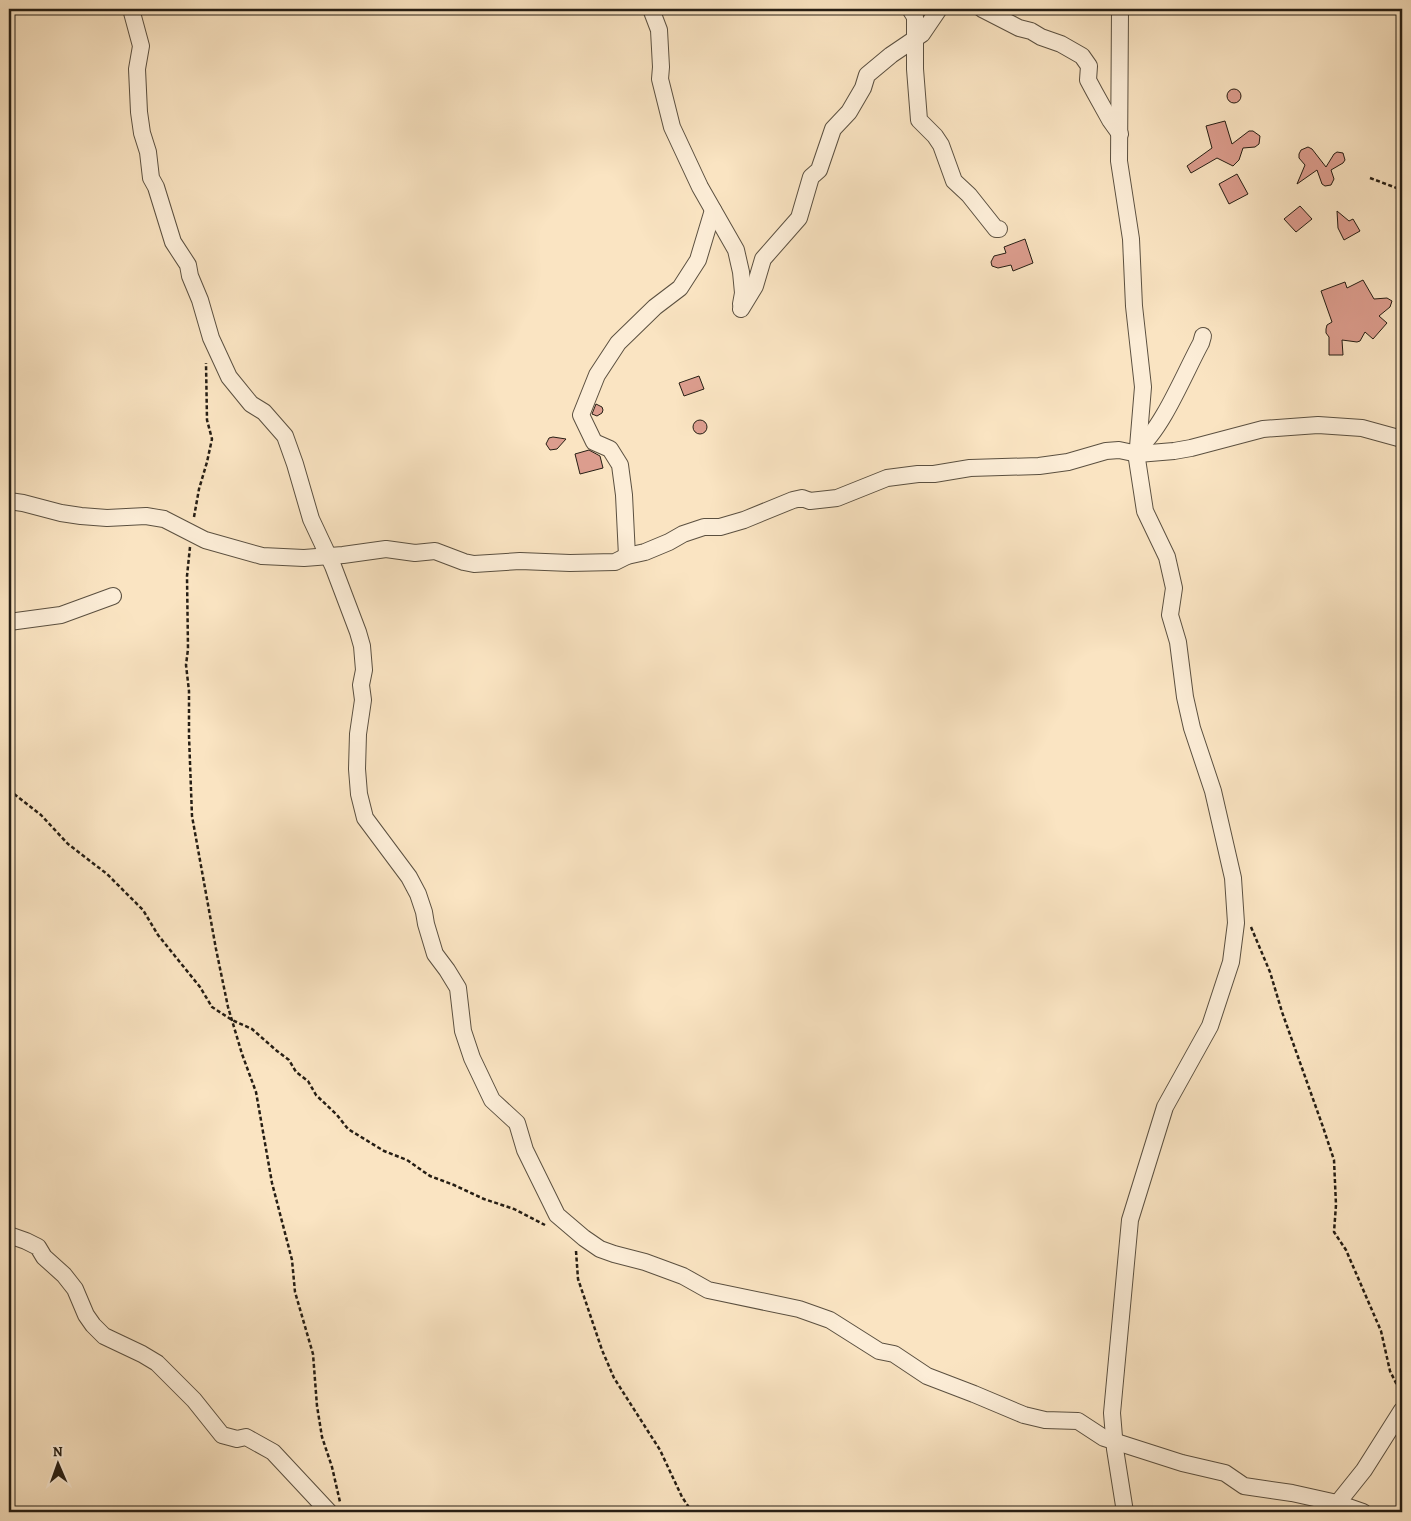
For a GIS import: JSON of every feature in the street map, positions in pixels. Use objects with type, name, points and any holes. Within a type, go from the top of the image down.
[{"type":"street","points":[[132,9],[141,46],[137,68],[139,112],[148,152],[150,178],[158,193],[173,242],[188,266],[211,338],[229,378],[251,404],[264,412],[285,436],[311,519],[329,555],[350,608],[362,646],[364,670],[360,685],[363,700],[358,734],[356,769],[364,818],[409,877],[418,894],[435,954],[458,988],[464,1031],[472,1058],[492,1100],[517,1123],[519,1135],[532,1167],[558,1215],[584,1238],[600,1249],[645,1262],[683,1276],[708,1290],[799,1309],[830,1320],[879,1351],[894,1354],[927,1376],[1024,1415],[1045,1420],[1078,1421],[1104,1438],[1182,1463],[1225,1473],[1244,1486],[1292,1493],[1334,1508],[1363,1512]]},
{"type":"street","points":[[651,9],[659,30],[660,79],[672,127],[700,187],[736,250],[743,293],[740,309],[754,286],[763,259],[799,218],[811,177],[819,170],[833,129],[849,112],[863,88],[867,75],[891,55],[922,34],[939,9]]},
{"type":"street","points":[[910,9],[915,17],[915,69],[919,120],[941,145],[954,181],[969,195],[996,229],[999,229]]},
{"type":"street","points":[[982,9],[1019,28],[1061,44],[1082,56],[1089,66],[1088,80],[1120,134]]},
{"type":"street","points":[[1120,9],[1119,161],[1131,239],[1134,306],[1143,387],[1138,451],[1145,511],[1167,557],[1174,588],[1170,615],[1178,642],[1185,697],[1192,728],[1213,791],[1233,878],[1236,923],[1231,962],[1210,1026],[1165,1107],[1130,1220],[1112,1413],[1114,1440],[1125,1512]]},
{"type":"street","points":[[627,556],[624,495],[620,465],[610,449],[594,442],[581,415],[597,375],[618,342],[655,307],[680,288],[698,260],[713,210]]},
{"type":"street","points":[[1138,451],[1160,420],[1203,336]]},
{"type":"street","points":[[9,501],[23,502],[61,513],[81,516],[107,518],[146,516],[164,519],[206,540],[262,556],[304,558],[386,549],[415,553],[435,551],[474,564],[520,561],[615,562],[627,556],[645,552],[683,534],[704,527],[720,527],[744,520],[802,498],[810,501],[837,498],[886,478],[941,473],[970,468],[1039,466],[1068,462],[1106,451],[1191,448],[1263,428],[1318,425],[1362,428],[1402,439]]},
{"type":"street","points":[[9,622],[61,615],[113,596]]},
{"type":"street","points":[[9,1235],[38,1247],[44,1257],[64,1275],[75,1289],[86,1315],[93,1325],[104,1336],[157,1363],[194,1400],[222,1435],[237,1439],[246,1437],[273,1452],[335,1508]]},
{"type":"street","points":[[1334,1508],[1364,1470],[1402,1410]]},
{"type":"path","points":[[1370,178],[1402,190]]},
{"type":"path","points":[[206,362],[207,420],[212,440],[190,532],[187,576],[188,649],[186,665],[189,691],[188,736],[192,816],[216,949],[232,1020],[256,1092],[272,1184],[292,1260],[295,1292],[313,1354],[317,1406],[322,1437],[332,1467],[335,1508]]},
{"type":"path","points":[[9,790],[41,815],[68,844],[107,874],[143,910],[158,935],[200,987],[212,1006],[232,1020],[252,1028],[289,1060],[296,1072],[308,1081],[316,1095],[333,1110],[348,1128],[384,1151],[407,1160],[430,1176],[546,1225]]},
{"type":"path","points":[[1249,924],[1270,972],[1282,1012],[1334,1160],[1336,1205],[1334,1232],[1346,1250],[1381,1331],[1390,1371],[1402,1395]]},
{"type":"path","points":[[575,1244],[578,1279],[614,1378],[660,1450],[682,1497],[692,1512]]},
{"type":"building","points":[[1234,89],[1239,91],[1241,96],[1239,101],[1234,103],[1229,101],[1227,96],[1229,91]]},
{"type":"building","points":[[1225,121],[1232,144],[1249,131],[1253,131],[1260,136],[1259,144],[1255,147],[1243,148],[1239,160],[1233,166],[1217,158],[1191,173],[1187,166],[1212,148],[1206,126]]},
{"type":"building","points":[[1308,147],[1312,149],[1326,167],[1334,154],[1337,152],[1343,153],[1345,160],[1343,163],[1331,170],[1334,179],[1331,185],[1325,186],[1322,184],[1317,170],[1297,184],[1305,165],[1299,158],[1299,154],[1301,150]]},
{"type":"building","points":[[1237,174],[1248,194],[1229,204],[1219,184]]},
{"type":"building","points":[[1300,206],[1312,219],[1296,232],[1284,219]]},
{"type":"building","points":[[1337,211],[1349,221],[1353,219],[1360,231],[1344,240],[1338,228]]},
{"type":"building","points":[[1025,239],[1033,263],[1013,271],[1011,265],[998,268],[992,266],[991,262],[994,256],[1006,253],[1004,247]]},
{"type":"building","points":[[1363,280],[1374,299],[1387,298],[1392,301],[1390,307],[1379,316],[1387,323],[1373,339],[1365,332],[1360,341],[1342,340],[1343,355],[1329,355],[1329,337],[1326,329],[1327,325],[1332,322],[1321,291],[1345,282],[1347,288]]},
{"type":"building","points":[[699,376],[704,389],[684,396],[679,383]]},
{"type":"building","points":[[596,404],[602,407],[603,410],[597,416],[592,414]]},
{"type":"building","points":[[697,420],[703,420],[707,427],[703,434],[697,434],[693,430],[693,424]]},
{"type":"building","points":[[549,438],[566,439],[557,449],[550,450],[546,444]]},
{"type":"building","points":[[589,450],[600,456],[603,468],[580,474],[575,454]]}]
